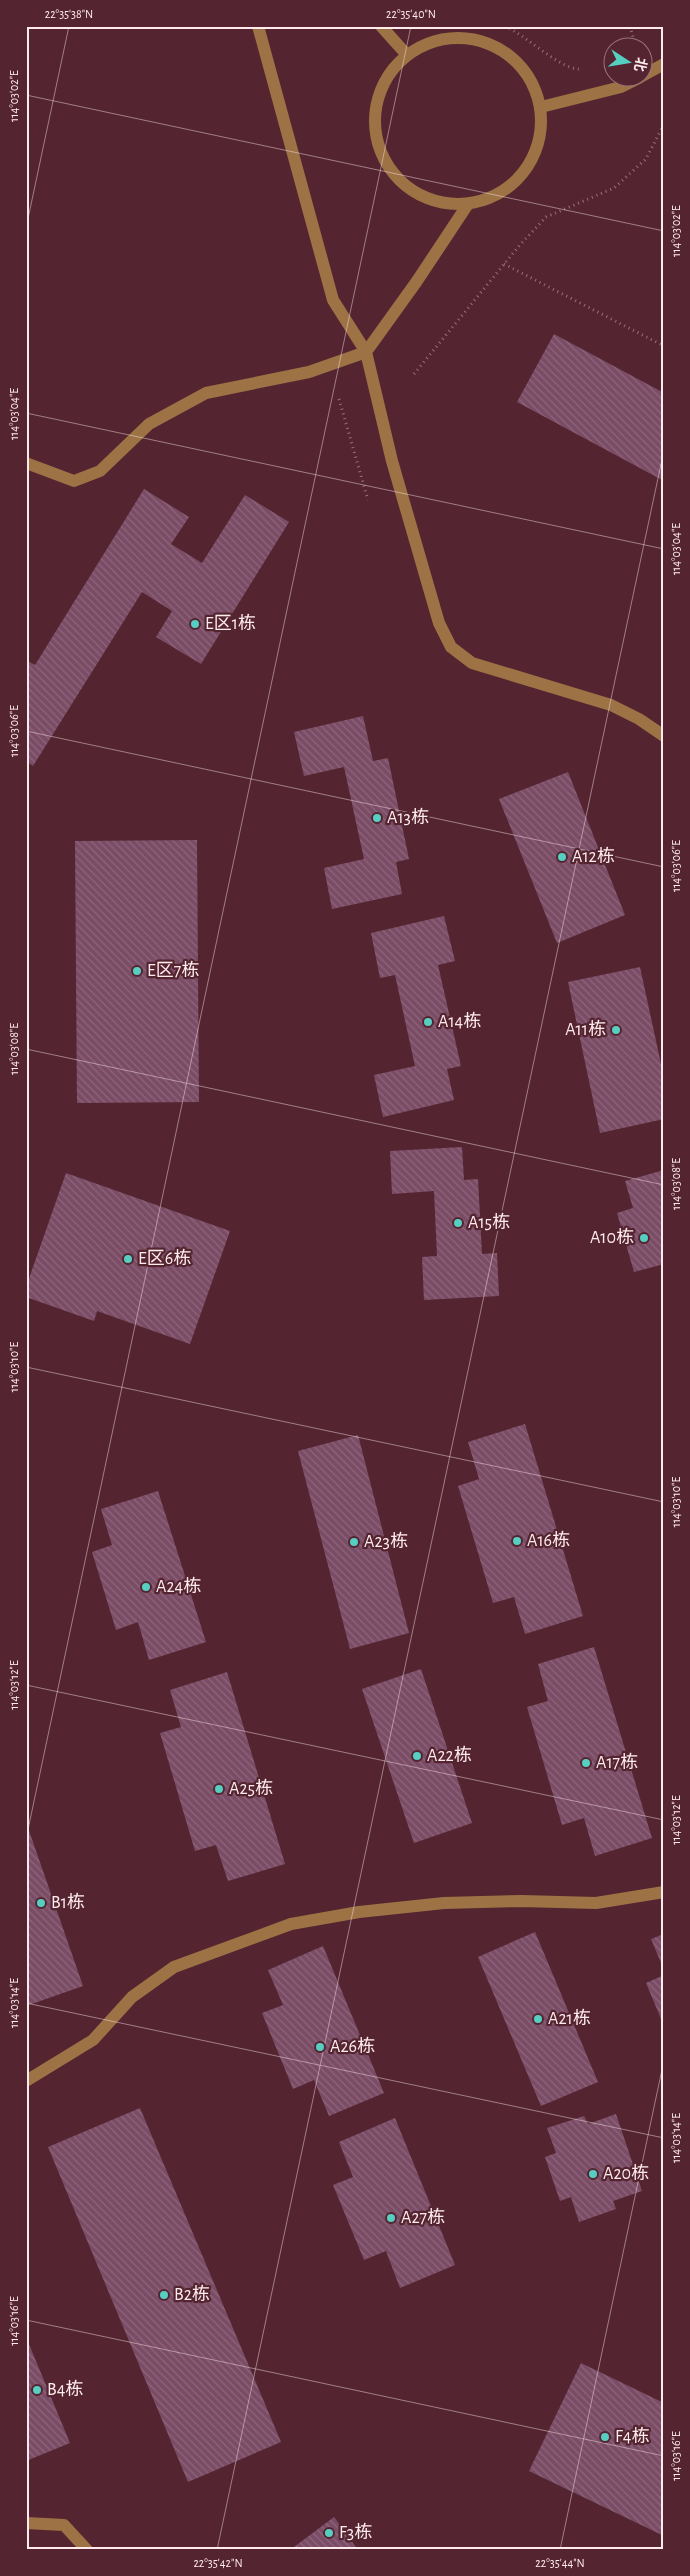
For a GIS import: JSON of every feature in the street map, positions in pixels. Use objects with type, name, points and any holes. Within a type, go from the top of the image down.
[{"type":"street","points":[[258,26],[333,300],[366,352],[397,480],[439,623],[451,647],[472,663],[611,705],[639,718],[664,736]]},
{"type":"street","points":[[381,26],[407,55]]},
{"type":"street","points":[[460,37],[488,42],[513,57],[531,80],[541,107],[541,134],[533,159],[517,181],[494,196],[468,204],[441,203],[416,194],[396,177],[382,154],[375,127],[378,100],[388,76],[407,55],[432,41],[460,37]]},
{"type":"street","points":[[652,71],[664,64]]},
{"type":"street","points":[[541,107],[617,88]]},
{"type":"street","points":[[26,462],[74,481],[100,471],[148,424],[206,392],[309,372],[366,352],[418,281],[468,204]]},
{"type":"street","points":[[26,2080],[93,2040],[132,1997],[174,1967],[291,1924],[359,1912],[444,1903],[522,1901],[596,1903],[664,1892]]},
{"type":"street","points":[[26,2523],[64,2525],[87,2550]]},
{"type":"path","points":[[505,26],[538,45],[569,68],[583,70]]},
{"type":"path","points":[[414,374],[504,264],[546,217],[614,188],[646,159],[664,124]]},
{"type":"path","points":[[504,264],[664,346]]},
{"type":"path","points":[[339,399],[368,500]]},
{"type":"building","points":[[554,334],[664,393],[664,481],[517,402]]},
{"type":"building","name":"E区1栋","points":[[144,489],[189,517],[171,544],[202,563],[245,495],[289,522],[201,664],[156,637],[172,611],[142,592],[33,766],[26,761],[26,660],[35,665]]},
{"type":"building","name":"A13栋","points":[[363,716],[373,761],[388,758],[409,859],[396,862],[402,894],[332,909],[324,868],[364,859],[344,767],[304,776],[294,732]]},
{"type":"building","name":"A12栋","points":[[568,772],[625,915],[557,943],[499,799]]},
{"type":"building","name":"E区7栋","points":[[197,840],[199,1102],[77,1103],[75,841]]},
{"type":"building","name":"A14栋","points":[[444,916],[455,961],[438,965],[461,1066],[447,1069],[454,1100],[383,1117],[374,1075],[415,1066],[395,975],[380,978],[371,933]]},
{"type":"building","name":"A11栋","points":[[640,967],[664,1078],[664,1119],[600,1133],[568,982]]},
{"type":"building","name":"A15栋","points":[[462,1147],[464,1180],[478,1179],[482,1254],[497,1253],[499,1296],[424,1300],[422,1257],[437,1256],[434,1191],[392,1194],[390,1151]]},
{"type":"building","name":"A10栋","points":[[664,1170],[664,1264],[634,1272],[617,1213],[633,1208],[625,1181]]},
{"type":"building","name":"E区6栋","points":[[66,1173],[230,1231],[190,1344],[97,1311],[94,1321],[26,1297],[26,1287]]},
{"type":"building","name":"A16栋","points":[[525,1424],[583,1616],[525,1634],[514,1597],[493,1603],[458,1486],[479,1479],[468,1442]]},
{"type":"building","name":"A23栋","points":[[358,1435],[409,1633],[350,1649],[298,1451]]},
{"type":"building","name":"A24栋","points":[[158,1491],[206,1642],[149,1660],[138,1622],[116,1630],[92,1552],[112,1545],[101,1509]]},
{"type":"building","name":"A17栋","points":[[594,1647],[652,1838],[595,1856],[584,1818],[562,1825],[527,1707],[548,1701],[538,1664]]},
{"type":"building","name":"A22栋","points":[[421,1669],[472,1823],[414,1843],[362,1689]]},
{"type":"building","name":"A25栋","points":[[227,1672],[285,1864],[228,1881],[216,1845],[195,1851],[160,1733],[181,1727],[170,1690]]},
{"type":"building","name":"B1栋","points":[[26,1822],[83,1986],[26,2006]]},
{"type":"building","name":"A21栋","points":[[535,1932],[598,2082],[541,2106],[478,1957]]},
{"type":"building","points":[[664,1934],[664,1970],[651,1939]]},
{"type":"building","name":"A26栋","points":[[323,1946],[384,2093],[329,2116],[314,2080],[293,2089],[262,2013],[283,2005],[268,1970]]},
{"type":"building","points":[[664,1975],[664,2026],[646,1983]]},
{"type":"building","name":"B2栋","points":[[140,2108],[281,2442],[188,2482],[48,2147]]},
{"type":"building","name":"A20栋","points":[[616,2114],[642,2191],[613,2201],[616,2209],[579,2222],[571,2197],[560,2201],[545,2157],[556,2153],[547,2128],[584,2116],[588,2124]]},
{"type":"building","name":"A27栋","points":[[395,2118],[455,2265],[400,2288],[386,2251],[364,2260],[333,2185],[353,2177],[339,2142]]},
{"type":"building","name":"B4栋","points":[[26,2337],[70,2443],[26,2461]]},
{"type":"building","name":"F4栋","points":[[581,2363],[664,2403],[664,2536],[529,2471]]},
{"type":"building","name":"F3栋","points":[[334,2517],[358,2550],[290,2550]]},
{"type":"place","name":"E区1栋","points":[[195,624]]},
{"type":"place","name":"A13栋","points":[[377,818]]},
{"type":"place","name":"A12栋","points":[[562,857]]},
{"type":"place","name":"E区7栋","points":[[137,971]]},
{"type":"place","name":"A14栋","points":[[428,1022]]},
{"type":"place","name":"A11栋","points":[[616,1030]]},
{"type":"place","name":"A15栋","points":[[458,1223]]},
{"type":"place","name":"A10栋","points":[[644,1238]]},
{"type":"place","name":"E区6栋","points":[[128,1259]]},
{"type":"place","name":"A16栋","points":[[517,1541]]},
{"type":"place","name":"A23栋","points":[[354,1542]]},
{"type":"place","name":"A24栋","points":[[146,1587]]},
{"type":"place","name":"A22栋","points":[[417,1756]]},
{"type":"place","name":"A17栋","points":[[586,1763]]},
{"type":"place","name":"A25栋","points":[[219,1789]]},
{"type":"place","name":"B1栋","points":[[41,1903]]},
{"type":"place","name":"A21栋","points":[[538,2019]]},
{"type":"place","name":"A26栋","points":[[320,2047]]},
{"type":"place","name":"A20栋","points":[[593,2174]]},
{"type":"place","name":"A27栋","points":[[391,2218]]},
{"type":"place","name":"B2栋","points":[[164,2295]]},
{"type":"place","name":"B4栋","points":[[37,2390]]},
{"type":"place","name":"F4栋","points":[[605,2437]]},
{"type":"place","name":"F3栋","points":[[329,2533]]}]
